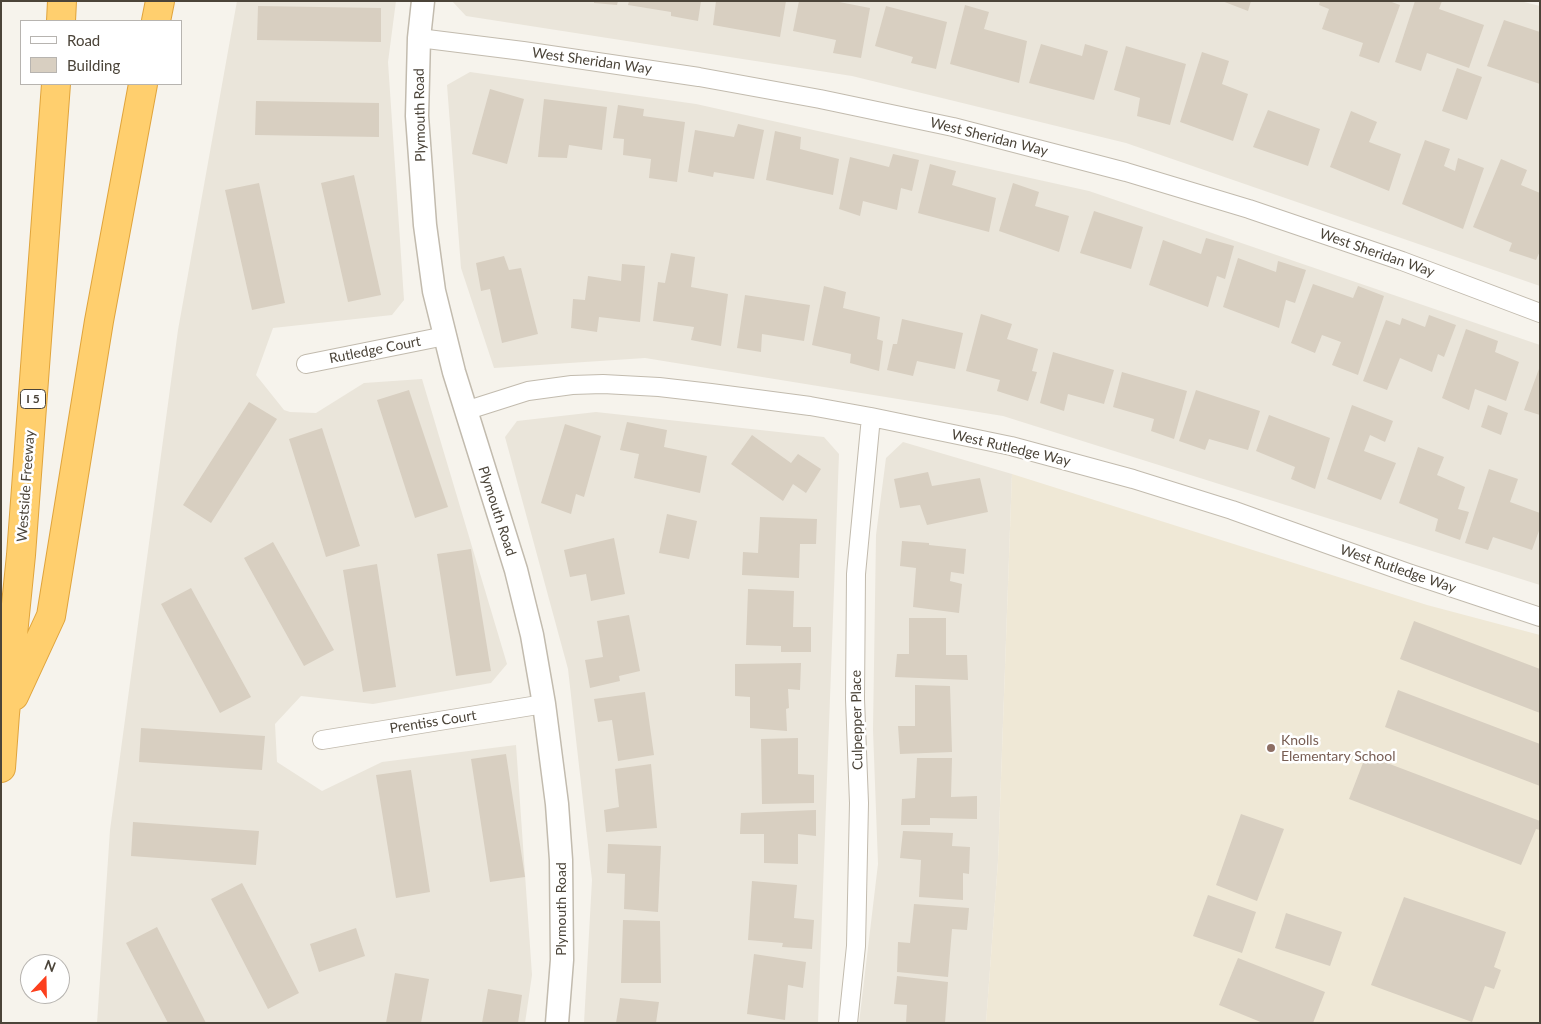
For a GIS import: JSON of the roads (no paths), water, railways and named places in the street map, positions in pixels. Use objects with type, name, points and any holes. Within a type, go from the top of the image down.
[{"type":"highway","points":[[61,20],[62,1]]},
{"type":"highway","points":[[156,20],[160,1]]},
{"type":"highway","name":"Westside Freeway","points":[[1,768],[21,556],[56,85]]},
{"type":"highway","points":[[5,714],[51,616],[99,321],[143,85]]},
{"type":"street","name":"Plymouth Road","points":[[423,1],[419,38],[417,116],[425,225],[434,291],[466,411],[516,570],[532,635],[558,804],[561,860],[562,960],[557,1023]]},
{"type":"street","name":"West Sheridan Way","points":[[419,38],[699,77],[820,99],[952,127],[1126,172],[1249,209],[1402,261],[1540,313]]},
{"type":"street","name":"Rutledge Court","points":[[306,364],[445,336]]},
{"type":"street","name":"West Rutledge Way","points":[[466,411],[528,391],[572,385],[603,384],[659,387],[711,393],[810,406],[871,417],[1011,446],[1133,479],[1232,510],[1408,574],[1540,617]]},
{"type":"street","name":"Culpepper Place","points":[[848,1023],[856,946],[859,813],[855,700],[856,574],[871,417]]},
{"type":"street","name":"Prentiss Court","points":[[322,740],[544,704]]},
{"type":"place","name":"Knolls Elementary School","points":[[1271,748]]}]
